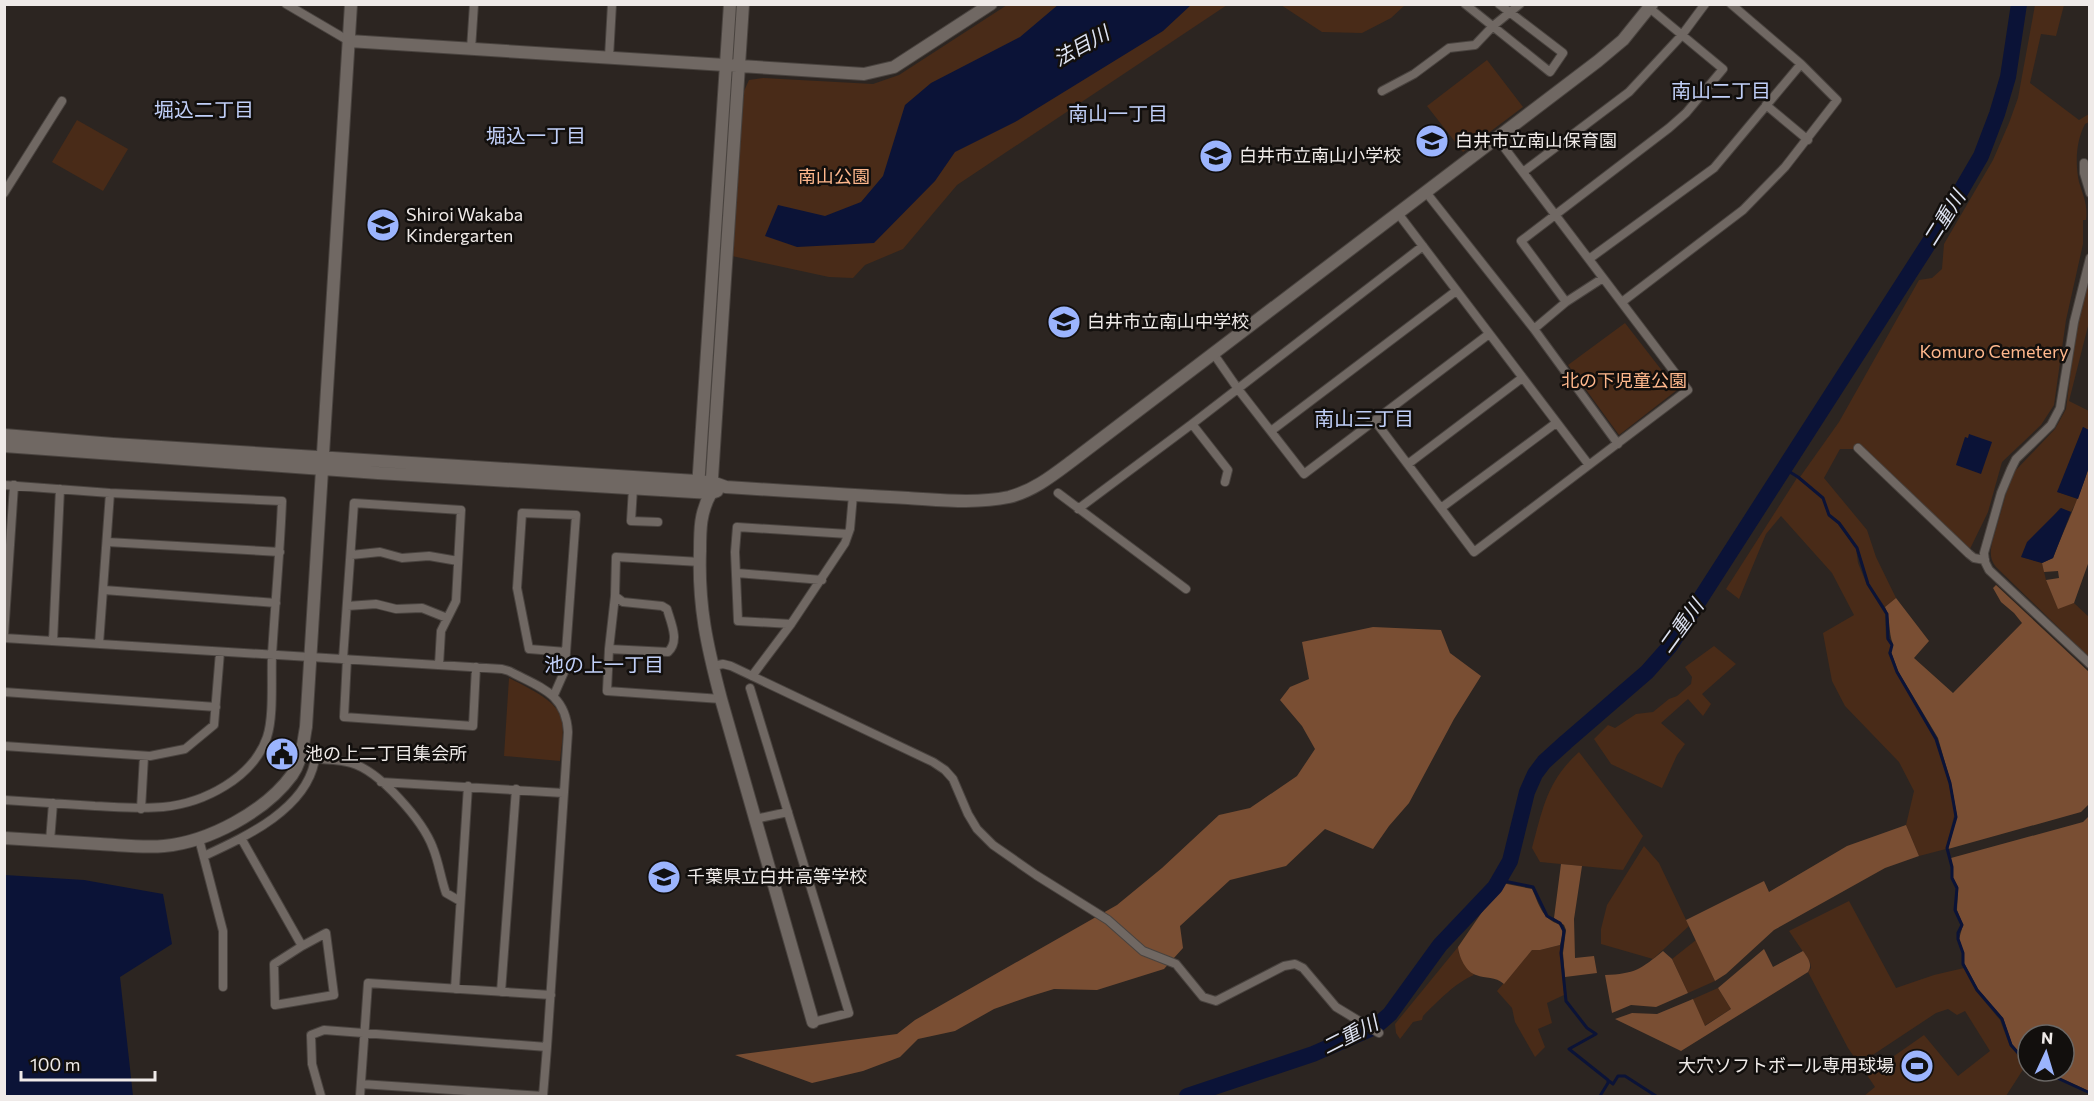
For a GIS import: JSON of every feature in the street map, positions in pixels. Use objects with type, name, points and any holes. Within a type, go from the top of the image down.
[{"type":"street","points":[[286,4],[349,41],[864,74],[894,67],[992,4]]},
{"type":"street","points":[[4,838],[140,847],[165,846],[199,839],[243,819],[265,803],[292,775],[301,756],[306,727],[351,4]]},
{"type":"street","points":[[471,48],[474,4]]},
{"type":"street","points":[[609,57],[612,4]]},
{"type":"street","points":[[730,4],[733,65],[711,487],[703,506],[699,562],[700,604],[721,699],[813,1022],[849,1013],[750,688]]},
{"type":"street","points":[[703,506],[698,487],[733,65],[743,4]]},
{"type":"street","points":[[1465,4],[1550,72],[1563,53],[1499,4]]},
{"type":"street","points":[[1382,91],[1414,74],[1449,48],[1475,45],[1493,26],[1520,4]]},
{"type":"street","points":[[1523,172],[1629,92],[1682,35],[1705,4]]},
{"type":"street","points":[[1622,302],[1743,210],[1785,167],[1838,100],[1801,64],[1731,4]]},
{"type":"street","points":[[4,435],[633,488],[726,487],[975,501],[1007,497],[1026,492],[1062,468],[1598,61],[1623,40],[1649,6],[1723,69],[1686,113],[1669,128],[1521,241],[1566,302]]},
{"type":"street","points":[[1589,259],[1714,168],[1801,64]]},
{"type":"street","points":[[4,193],[62,101]]},
{"type":"street","points":[[1766,105],[1808,140]]},
{"type":"street","points":[[1375,421],[1473,552],[1688,390],[1497,138]]},
{"type":"street","points":[[2084,163],[2084,173],[2090,193]]},
{"type":"street","points":[[1425,191],[1534,329],[1617,444]]},
{"type":"street","points":[[1397,212],[1589,465]]},
{"type":"street","points":[[1078,509],[1423,246]]},
{"type":"street","points":[[2090,258],[2074,322],[2060,408],[2051,425],[2016,459],[2011,469],[1986,542],[1985,560],[1989,570],[2090,664]]},
{"type":"street","points":[[1534,329],[1566,302],[1603,278]]},
{"type":"street","points":[[1272,430],[1456,291]]},
{"type":"street","points":[[1213,353],[1304,474],[1490,334]]},
{"type":"street","points":[[1408,464],[1522,378]]},
{"type":"street","points":[[1441,508],[1556,423]]},
{"type":"street","points":[[1192,424],[1228,470],[1225,482]]},
{"type":"street","points":[[4,446],[698,487]]},
{"type":"street","points":[[1858,448],[1969,554],[1978,560],[1985,560]]},
{"type":"street","points":[[4,800],[141,809],[165,807],[215,793],[245,770],[258,755],[267,736],[270,720],[272,655],[282,501],[110,493],[9,485],[4,637],[53,641],[272,655],[310,658],[476,667],[509,671],[554,695],[563,705],[568,722],[543,1096],[494,1095],[361,1084]]},
{"type":"street","points":[[633,488],[631,521],[658,522]]},
{"type":"street","points":[[53,641],[60,489]]},
{"type":"street","points":[[99,644],[110,493]]},
{"type":"street","points":[[1058,493],[1186,589]]},
{"type":"street","points":[[752,676],[822,580],[845,543],[853,495]]},
{"type":"street","points":[[439,665],[441,631],[456,601],[461,510],[354,503],[347,606],[344,717],[473,726],[476,667]]},
{"type":"street","points":[[554,695],[565,670],[576,515],[522,513],[517,588],[529,649],[566,652]]},
{"type":"street","points":[[791,624],[738,621],[735,552],[737,527],[848,534]]},
{"type":"street","points":[[107,542],[280,552]]},
{"type":"street","points":[[351,555],[380,552],[402,558],[429,556],[458,561]]},
{"type":"street","points":[[699,562],[616,557],[607,691],[721,699]]},
{"type":"street","points":[[737,573],[822,580]]},
{"type":"street","points":[[104,590],[276,603]]},
{"type":"street","points":[[609,649],[668,652],[675,641],[667,609],[662,606],[623,602],[615,596]]},
{"type":"street","points":[[347,606],[376,604],[396,609],[422,608],[447,618]]},
{"type":"street","points":[[4,746],[144,756],[185,750],[214,725],[220,652]]},
{"type":"street","points":[[713,666],[723,664],[752,676],[933,762],[945,770],[953,779],[977,829],[993,845],[1036,876],[1108,920],[1143,951],[1176,964],[1203,997],[1216,1001],[1284,966],[1295,964],[1303,968],[1336,1007],[1379,1033]]},
{"type":"street","points":[[4,692],[216,707]]},
{"type":"street","points":[[141,809],[144,756]]},
{"type":"street","points":[[301,756],[350,762],[361,766],[381,782],[421,824],[433,848],[446,893],[460,901]]},
{"type":"street","points":[[204,856],[241,838],[286,808],[302,791],[314,768],[315,759]]},
{"type":"street","points":[[381,782],[563,793]]},
{"type":"street","points":[[455,989],[468,786]]},
{"type":"street","points":[[501,992],[516,789]]},
{"type":"street","points":[[50,841],[53,803]]},
{"type":"street","points":[[755,819],[788,812]]},
{"type":"street","points":[[241,838],[302,946]]},
{"type":"street","points":[[199,839],[224,931],[223,987]]},
{"type":"street","points":[[326,933],[334,995],[275,1005],[274,964],[302,946],[326,933]]},
{"type":"street","points":[[360,1096],[368,982],[551,995]]},
{"type":"street","points":[[321,1096],[312,1064],[311,1035],[324,1030],[547,1047]]},
{"type":"green space","name":"南山公園","points":[[1007,5],[1227,5],[957,185],[903,249],[865,265],[853,278],[829,277],[732,256],[744,91],[749,80],[763,78],[873,84],[899,75]]},
{"type":"green space","points":[[1281,5],[1405,5],[1391,18],[1362,33],[1322,32]]},
{"type":"green space","name":"Komuro Cemetery","points":[[2035,5],[2064,5],[2056,36],[2041,34],[2030,83],[2079,120],[2089,114],[2089,122],[2085,124],[2078,145],[2077,160],[2079,182],[2086,205],[2086,220],[2083,220],[2083,244],[2066,320],[2054,405],[2041,425],[2002,462],[1988,512],[1969,551],[1855,449],[1840,449],[1824,478],[1867,530],[1876,557],[1896,598],[1885,607],[1869,584],[1858,548],[1840,522],[1829,514],[1823,497],[1800,477],[1839,422],[1919,280],[1932,278],[1942,269],[1944,244],[1993,160],[2018,98]]},
{"type":"green space","points":[[1487,60],[1523,107],[1463,152],[1427,106]]},
{"type":"green space","points":[[77,120],[128,149],[103,191],[52,162]]},
{"type":"green space","points":[[2089,270],[2089,322],[2069,401],[2089,411],[2089,430],[2083,427],[2058,492],[2078,499],[2071,512],[2060,508],[2022,557],[2042,563],[2046,580],[2058,608],[2074,603],[2089,617],[2089,657],[1996,567],[1991,553],[2006,494],[2015,471],[2055,429],[2066,409],[2077,323]]},
{"type":"green space","name":"北の下児童公園","points":[[1625,323],[1677,390],[1619,435],[1568,365]]},
{"type":"green space","points":[[1797,478],[1822,498],[1828,515],[1838,524],[1856,548],[1858,563],[1867,585],[1885,614],[1886,638],[1891,645],[1888,653],[1896,672],[1935,739],[1949,784],[1955,812],[1946,849],[1919,856],[1906,825],[1914,791],[1899,762],[1845,706],[1832,681],[1823,633],[1854,615],[1832,573],[1781,516],[1766,534],[1739,599],[1726,589]]},
{"type":"green space","points":[[1714,646],[1736,664],[1702,694],[1711,704],[1703,716],[1688,699],[1661,723],[1685,744],[1677,755],[1662,788],[1611,764],[1594,739],[1608,725],[1615,728],[1636,714],[1653,712],[1669,699],[1677,696],[1691,684],[1692,677],[1685,667]]},
{"type":"green space","points":[[509,678],[539,694],[558,711],[563,728],[560,761],[504,756]]},
{"type":"green space","points":[[1579,752],[1643,836],[1623,870],[1540,862],[1532,848],[1543,808],[1553,785],[1568,763]]},
{"type":"green space","points":[[1644,846],[1659,863],[1689,926],[1653,959],[1601,944],[1601,929],[1607,905]]},
{"type":"green space","points":[[1849,901],[1896,988],[1964,968],[1976,991],[2000,1020],[2010,1046],[2016,1053],[2016,1080],[2006,1096],[1864,1096],[1875,1087],[1867,1075],[1924,1035],[1958,1076],[1990,1051],[1965,1011],[1957,1015],[1948,1009],[1936,1013],[1859,1064],[1848,1048],[1808,972],[1811,968],[1810,962],[1789,931]]},
{"type":"green space","points":[[1696,940],[1715,981],[1688,993],[1672,959]]},
{"type":"green space","points":[[1560,945],[1564,995],[1547,1003],[1552,1023],[1538,1029],[1545,1047],[1535,1057],[1515,1022],[1512,1008],[1497,991],[1532,950]]},
{"type":"green space","points":[[1458,947],[1459,954],[1474,975],[1460,982],[1447,993],[1423,1016],[1422,1020],[1413,1022],[1400,1039],[1396,1033],[1395,1024]]},
{"type":"green space","points":[[1718,988],[1731,1009],[1704,1026],[1693,999]]},
{"type":"shaded area","points":[[2089,467],[2089,561],[2074,603],[2058,609],[2046,580],[2059,578],[2058,571],[2044,572],[2042,563],[2053,558]]},
{"type":"shaded area","points":[[1996,585],[2089,672],[2089,804],[2081,812],[1948,849],[1957,816],[1951,783],[1938,738],[1898,671],[1891,652],[1893,644],[1885,607],[1896,598],[1929,641],[1914,658],[1953,693],[2022,623],[2001,602],[1993,588]]},
{"type":"shaded area","points":[[1373,627],[1441,630],[1450,653],[1481,676],[1454,719],[1409,803],[1373,849],[1325,829],[1286,866],[1230,880],[1180,926],[1183,948],[1164,969],[1097,990],[1054,989],[1028,997],[994,1009],[955,1031],[918,1039],[900,1057],[863,1071],[812,1083],[735,1055],[897,1034],[915,1020],[1117,905],[1162,868],[1219,815],[1250,808],[1297,776],[1315,749],[1302,726],[1280,700],[1290,687],[1309,679],[1302,642]]},
{"type":"shaded area","points":[[2089,816],[2089,1091],[2072,1083],[2076,1083],[2076,1023],[2016,1023],[2016,1049],[2012,1044],[2003,1018],[1978,989],[1964,963],[1964,953],[1959,939],[1963,925],[1957,910],[1958,887],[1953,878],[1951,858],[2083,822]]},
{"type":"shaded area","points":[[1906,825],[1919,856],[1885,868],[1774,930],[1726,974],[1715,981],[1686,920],[1764,881],[1769,892],[1847,846]]},
{"type":"shaded area","points":[[1561,864],[1582,866],[1574,919],[1575,958],[1594,956],[1597,973],[1565,977],[1563,953],[1566,930],[1564,925],[1554,918]]},
{"type":"shaded area","points":[[1502,883],[1532,889],[1543,912],[1549,919],[1560,925],[1562,931],[1560,945],[1532,950],[1504,984],[1469,971],[1461,959],[1458,947]]},
{"type":"shaded area","points":[[1764,949],[1773,967],[1803,951],[1809,961],[1808,972],[1681,1051],[1615,1019],[1632,1013],[1657,1014],[1693,999],[1705,1026],[1731,1009],[1718,988]]},
{"type":"shaded area","points":[[1663,951],[1672,959],[1688,993],[1656,1007],[1631,1005],[1612,1013],[1605,975],[1631,972]]},
{"type":"water","name":"法目川","points":[[1059,4],[1191,5],[1163,31],[1015,122],[955,152],[935,181],[874,243],[797,247],[765,236],[778,205],[825,216],[861,202],[883,176],[905,105],[931,83],[1020,37]]},
{"type":"water","points":[[2083,427],[2089,430],[2089,467],[2078,499],[2057,492]]},
{"type":"water","points":[[1969,434],[1992,442],[1981,474],[1956,465],[1965,437],[1968,438]]},
{"type":"water","points":[[2061,508],[2071,512],[2053,558],[2042,563],[2021,557],[2027,542]]},
{"type":"water","points":[[5,875],[84,880],[163,894],[172,944],[120,977],[133,1096],[5,1096]]},
{"type":"waterway","name":"二重川","points":[[1187,1096],[1313,1054],[1375,1027],[1390,1014],[1440,945],[1495,887],[1510,861],[1527,792],[1535,774],[1544,762],[1647,672],[1670,646],[1945,218],[1981,156],[1997,114],[2008,77],[2019,4]]},
{"type":"waterway","points":[[1785,469],[1823,498],[1829,515],[1839,523],[1857,548],[1868,584],[1887,614],[1888,639],[1892,645],[1890,653],[1897,672],[1936,739],[1950,783],[1956,817],[1947,848],[1952,867],[1952,878],[1957,888],[1955,910],[1962,925],[1958,939],[1963,953],[1963,964],[1977,990],[2002,1019],[2011,1045],[2016,1051]]},
{"type":"waterway","points":[[1499,880],[1533,887],[1547,916],[1560,923],[1564,931],[1561,953],[1566,1001],[1587,1028],[1596,1034],[1569,1049],[1608,1080],[1600,1096]]},
{"type":"waterway","points":[[1609,1081],[1613,1084],[1618,1076],[1625,1076],[1656,1096]]},
{"type":"waterway","points":[[2068,1083],[2090,1093]]},
{"type":"place","name":"白井市立南山保育園","points":[[1432,141]]},
{"type":"place","name":"白井市立南山小学校","points":[[1216,156]]},
{"type":"place","name":"Shiroi Wakaba Kindergarten","points":[[383,225]]},
{"type":"place","name":"白井市立南山中学校","points":[[1064,322]]},
{"type":"place","name":"池の上二丁目集会所","points":[[282,754]]},
{"type":"place","name":"千葉県立白井高等学校","points":[[664,877]]},
{"type":"place","name":"大穴ソフトボール専用球場","points":[[1917,1066]]},
{"type":"district","name":"南山二丁目","points":[[1721,91]]},
{"type":"district","name":"堀込二丁目","points":[[204,110]]},
{"type":"district","name":"南山一丁目","points":[[1118,114]]},
{"type":"district","name":"堀込一丁目","points":[[536,136]]},
{"type":"district","name":"南山三丁目","points":[[1364,419]]},
{"type":"district","name":"池の上一丁目","points":[[604,665]]}]
